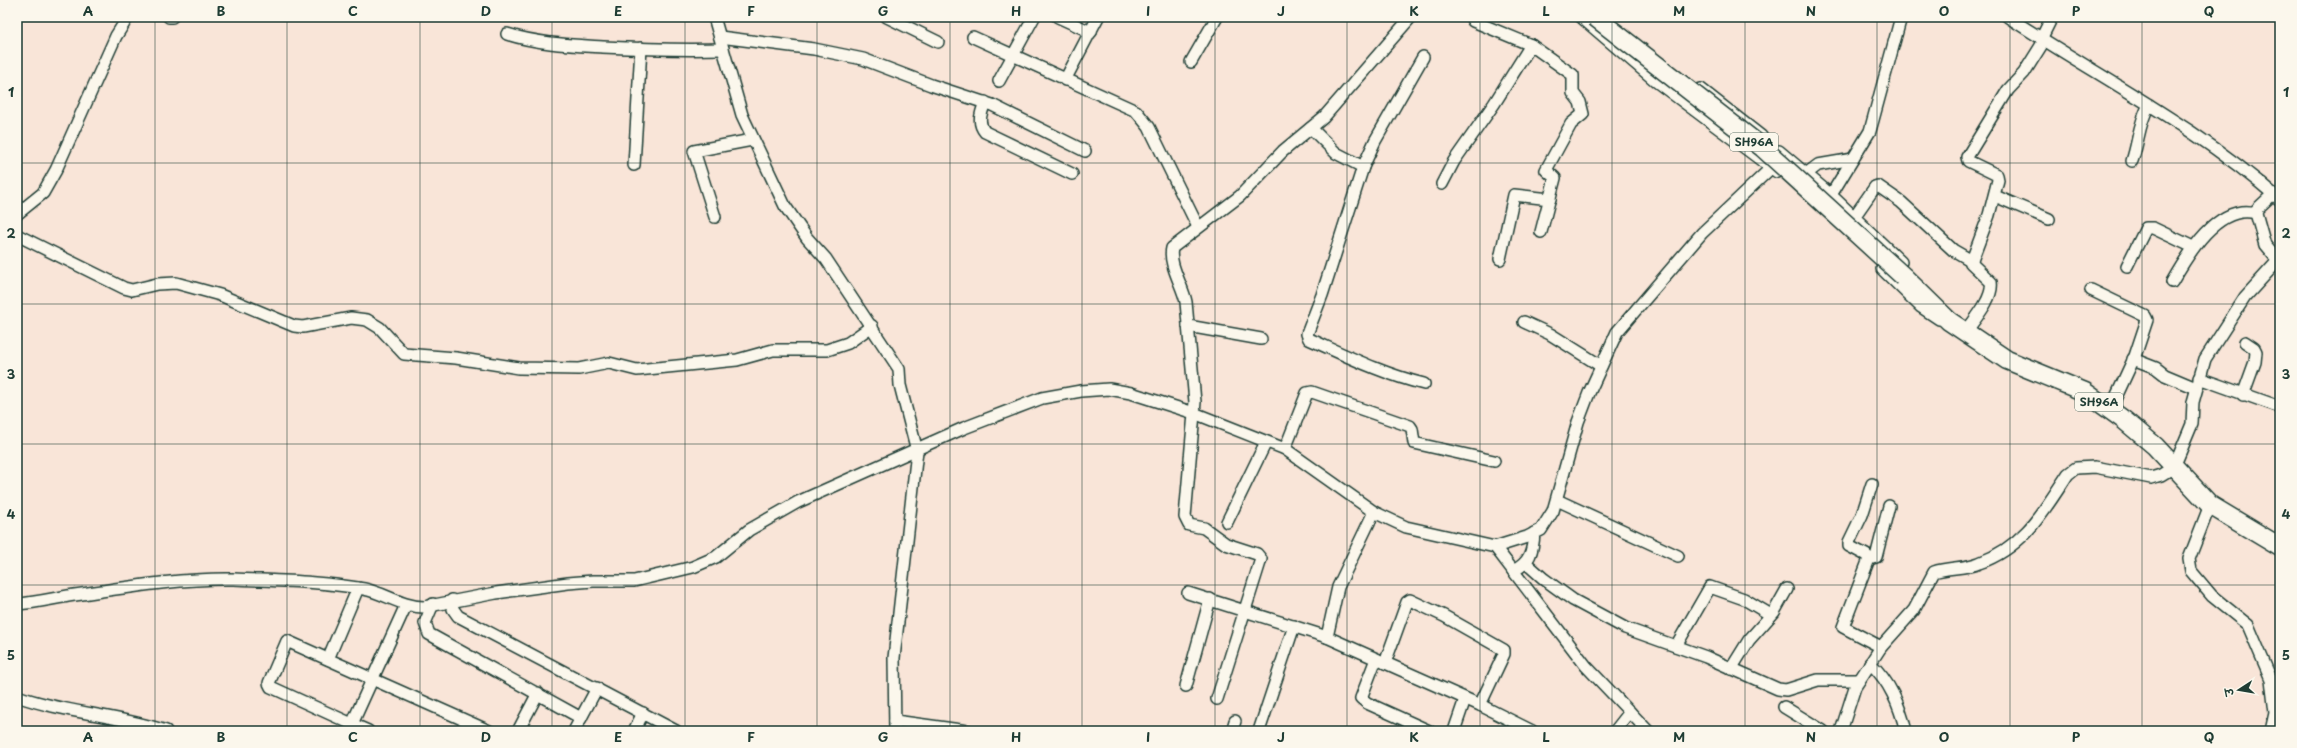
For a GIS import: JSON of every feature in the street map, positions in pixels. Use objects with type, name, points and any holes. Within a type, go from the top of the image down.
[{"type":"main road","name":"SH96A","points":[[1595,17],[1763,148],[1949,320],[1965,333],[2007,360],[2085,392],[2155,446],[2210,505],[2280,547]]},
{"type":"street","points":[[17,214],[43,193],[56,170],[116,36],[128,17]]},
{"type":"street","points":[[714,17],[742,115],[752,140],[785,206],[807,238],[826,259],[872,326],[899,369],[900,385],[917,451],[894,658],[895,726],[968,731]]},
{"type":"street","points":[[886,17],[938,42]]},
{"type":"street","points":[[999,81],[1034,17]]},
{"type":"street","points":[[1058,17],[1090,32]]},
{"type":"street","points":[[1066,80],[1098,17]]},
{"type":"street","points":[[1191,62],[1217,17]]},
{"type":"street","points":[[1217,699],[1260,557],[1226,544],[1204,528],[1189,525],[1185,517],[1194,413],[1194,388],[1183,289],[1171,258],[1171,252],[1175,244],[1240,196],[1283,151],[1311,128],[1334,106],[1411,17]]},
{"type":"street","points":[[1471,17],[1473,21],[1531,45],[1573,75],[1573,93],[1582,107],[1583,114],[1571,124],[1546,170],[1554,178],[1541,232]]},
{"type":"street","points":[[1581,17],[1657,82],[1771,168],[1819,207],[1933,317],[1949,320]]},
{"type":"street","points":[[1608,17],[1741,119],[1831,195],[1934,294],[1943,304],[1949,320]]},
{"type":"street","points":[[1831,195],[1870,131],[1901,17]]},
{"type":"street","points":[[1841,731],[1850,699],[1859,680],[1870,663],[1914,610],[1934,572],[1978,564],[2017,542],[2027,534],[2071,470],[2076,468],[2105,468],[2151,478],[2161,475],[2174,467],[2192,424],[2197,383],[2205,359],[2236,310],[2276,263],[2276,258],[2265,244],[2256,213],[2257,209],[2277,197],[2182,125],[2008,17]]},
{"type":"street","points":[[1965,333],[1988,297],[1992,284],[1971,265],[1981,241],[1995,196],[1996,175],[1968,161],[1967,155],[2008,90],[2024,73],[2043,40],[2052,17]]},
{"type":"street","points":[[507,34],[532,42],[544,43],[641,48],[723,49]]},
{"type":"street","points":[[973,37],[1136,111],[1142,117],[1198,227]]},
{"type":"street","points":[[720,38],[814,49],[863,59],[931,85],[985,102],[1085,151]]},
{"type":"street","points":[[1442,184],[1454,161],[1494,104],[1531,45]]},
{"type":"street","points":[[634,166],[641,48]]},
{"type":"street","points":[[1423,57],[1375,141],[1363,167],[1308,336],[1309,339],[1362,364],[1390,375],[1424,384]]},
{"type":"street","points":[[985,102],[980,118],[982,128],[985,132],[1072,174]]},
{"type":"street","points":[[2132,161],[2137,144],[2139,126],[2149,105]]},
{"type":"street","points":[[1311,128],[1336,153],[1363,167]]},
{"type":"street","points":[[715,217],[694,152],[752,140]]},
{"type":"street","points":[[17,604],[175,581],[208,579],[300,582],[358,588],[377,592],[414,607],[568,583],[634,581],[693,567],[716,557],[749,530],[798,502],[917,451],[964,428],[1042,398],[1081,391],[1109,389],[1131,393],[1194,413],[1285,449],[1374,512],[1406,527],[1495,547],[1541,530],[1553,511],[1578,422],[1617,332],[1702,233],[1771,168],[1786,158]]},
{"type":"street","points":[[1806,174],[1818,164],[1853,159]]},
{"type":"street","points":[[1854,217],[1875,187],[1878,186],[1901,202],[1953,250],[1972,261]]},
{"type":"street","points":[[1500,259],[1514,195],[1550,199]]},
{"type":"street","points":[[1995,196],[2049,219]]},
{"type":"street","points":[[2172,282],[2193,247],[2223,219],[2232,213],[2246,210],[2256,213]]},
{"type":"street","points":[[2127,266],[2146,228],[2153,228],[2193,247]]},
{"type":"street","points":[[17,235],[132,290],[157,284],[176,283],[220,295],[294,326],[302,327],[359,318],[367,320],[380,328],[404,354],[456,358],[519,368],[579,369],[609,363],[637,370],[737,360],[773,350],[826,350],[848,343],[872,326]]},
{"type":"street","points":[[2091,290],[2145,316],[2147,323],[2133,359],[2110,410]]},
{"type":"street","points":[[1524,322],[1550,334],[1601,366]]},
{"type":"street","points":[[1188,326],[1260,339]]},
{"type":"street","points":[[2243,395],[2256,355],[2254,348],[2245,342]]},
{"type":"street","points":[[2133,359],[2156,368],[2165,375],[2243,395],[2280,407]]},
{"type":"street","points":[[1285,449],[1307,393],[1312,392],[1410,426],[1412,429],[1414,443],[1494,461]]},
{"type":"street","points":[[1227,522],[1266,442]]},
{"type":"street","points":[[1869,559],[1866,555],[1849,546],[1849,542],[1862,514],[1872,484]]},
{"type":"street","points":[[1557,500],[1678,556]]},
{"type":"street","points":[[2210,505],[2189,559],[2191,571],[2212,596],[2248,625],[2271,679],[2275,713],[2271,731]]},
{"type":"street","points":[[1869,559],[1876,557],[1889,506]]},
{"type":"street","points":[[1327,637],[1338,587],[1374,512]]},
{"type":"street","points":[[1528,591],[1526,563],[1533,548],[1534,533]]},
{"type":"street","points":[[1495,547],[1586,666],[1648,731]]},
{"type":"street","points":[[1869,559],[1844,627],[1882,648]]},
{"type":"street","points":[[1513,571],[1526,563]]},
{"type":"street","points":[[1526,563],[1550,583],[1598,614],[1624,628],[1676,646],[1756,680],[1786,690],[1811,681],[1859,680]]},
{"type":"street","points":[[1676,646],[1710,587],[1744,599],[1771,614]]},
{"type":"street","points":[[328,659],[358,588]]},
{"type":"street","points":[[1731,669],[1749,640],[1771,614],[1787,589]]},
{"type":"street","points":[[1188,593],[1327,637],[1480,705],[1532,731]]},
{"type":"street","points":[[1186,686],[1210,599]]},
{"type":"street","points":[[452,600],[453,608],[458,616],[676,731]]},
{"type":"street","points":[[1428,731],[1367,703],[1361,698],[1381,661],[1407,602],[1410,600],[1444,616],[1504,650],[1504,654],[1480,705]]},
{"type":"street","points":[[433,604],[425,623],[429,634],[581,718]]},
{"type":"street","points":[[352,724],[406,605]]},
{"type":"street","points":[[1259,731],[1294,626]]},
{"type":"street","points":[[368,731],[269,685],[287,641],[488,731]]},
{"type":"street","points":[[1870,663],[1882,675],[1894,694],[1906,731]]},
{"type":"street","points":[[574,731],[597,688]]},
{"type":"street","points":[[518,731],[538,693]]},
{"type":"street","points":[[17,696],[90,716],[148,725],[166,731]]},
{"type":"street","points":[[1454,731],[1465,699]]},
{"type":"street","points":[[1784,707],[1823,731]]},
{"type":"street","points":[[1615,731],[1630,712]]},
{"type":"street","points":[[634,731],[643,713]]}]
